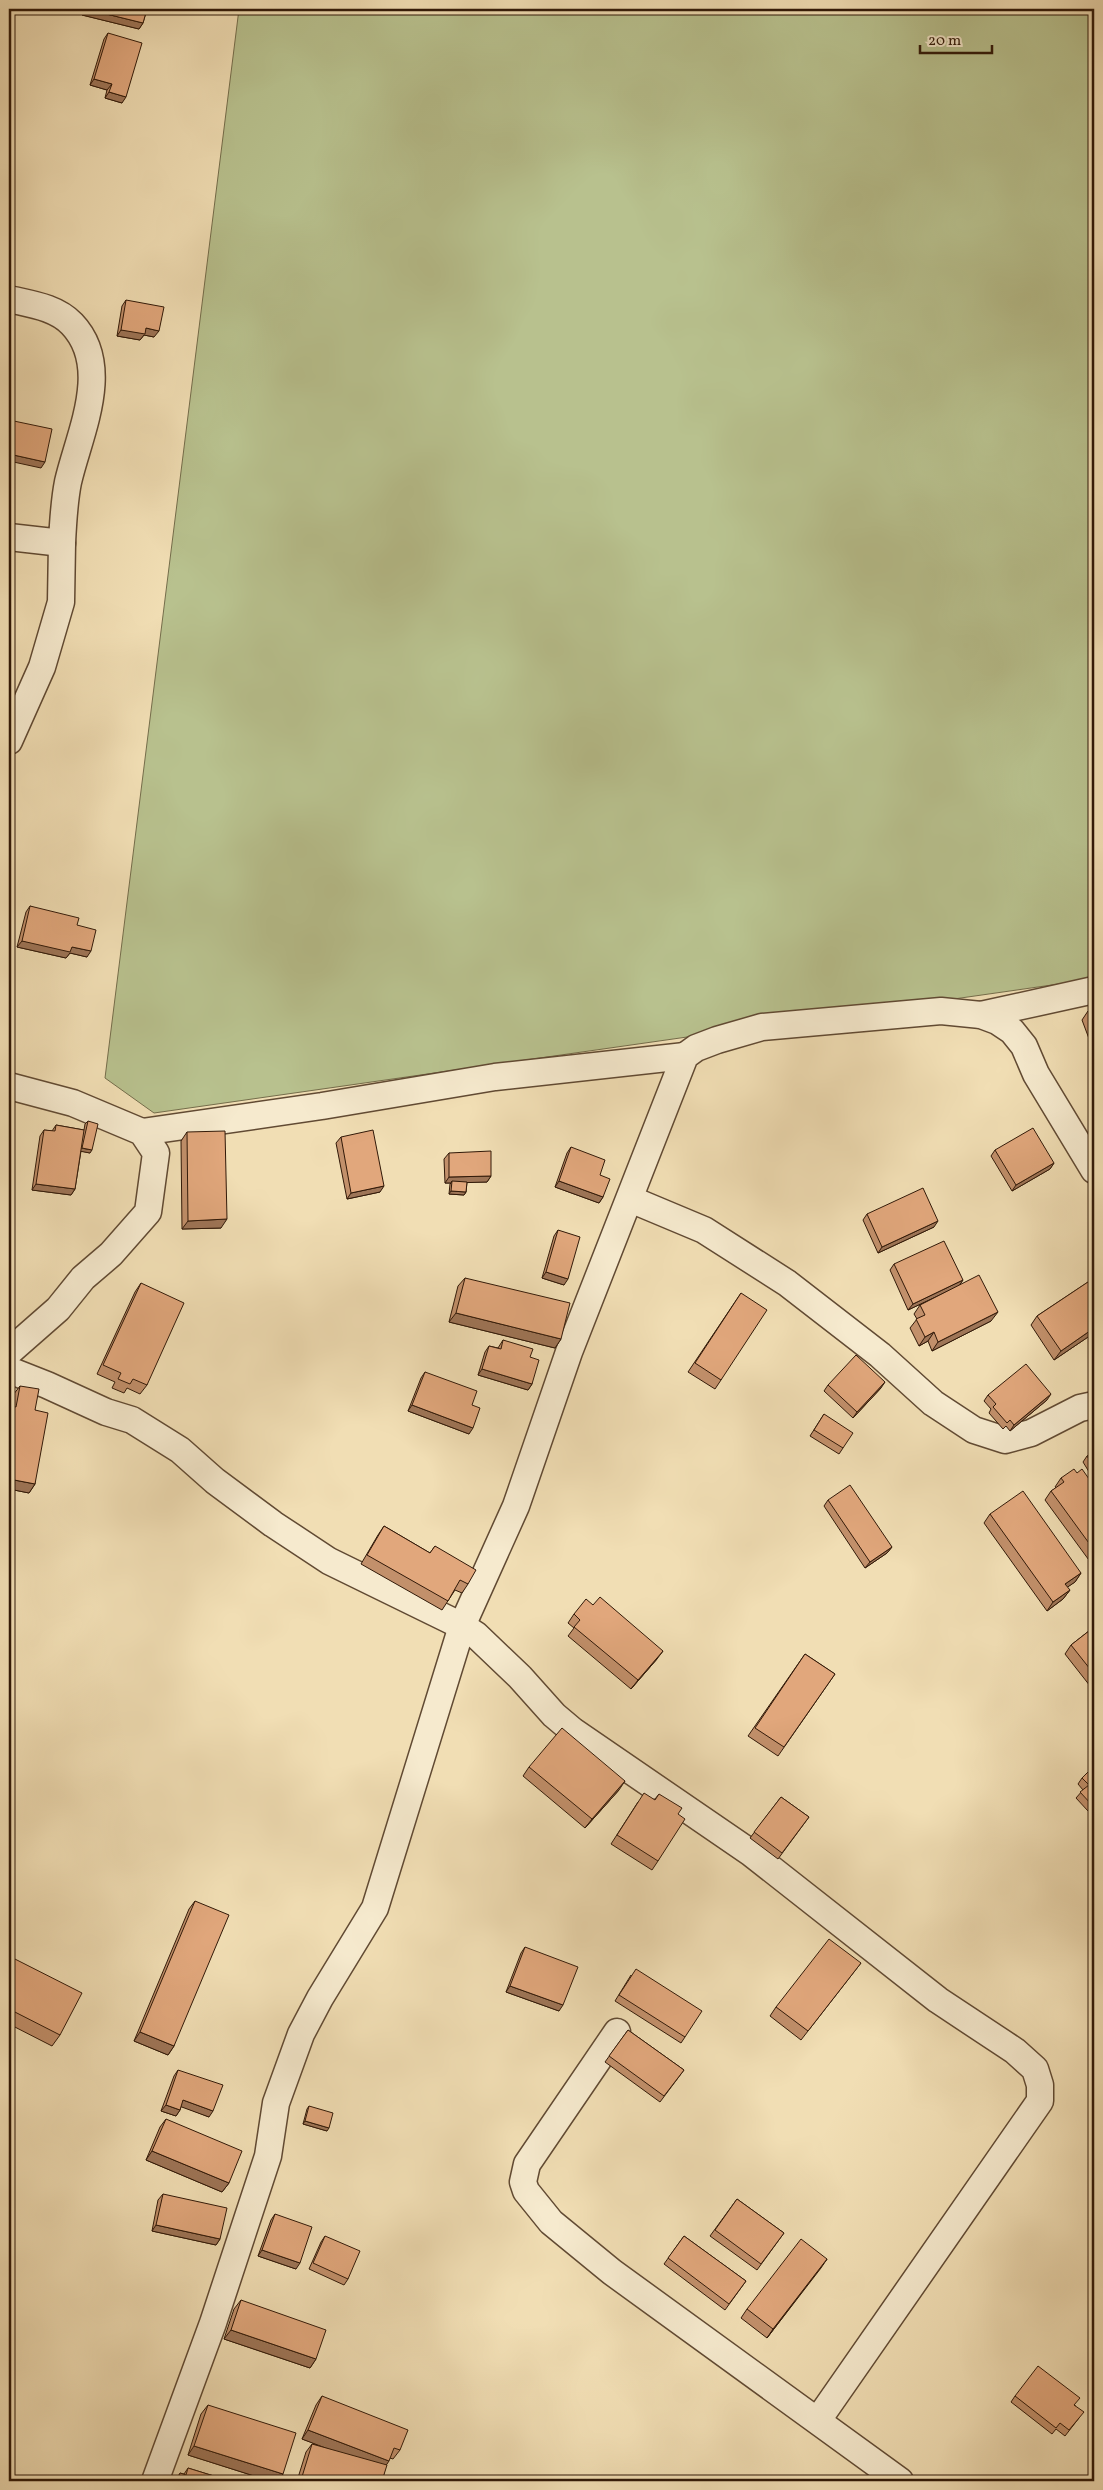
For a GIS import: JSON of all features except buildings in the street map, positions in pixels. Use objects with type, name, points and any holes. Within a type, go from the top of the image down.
[{"type":"street","points":[[9,299],[46,307],[72,324],[87,350],[91,401],[68,482],[62,543],[61,602],[42,667],[9,741]]},
{"type":"street","points":[[9,537],[62,543]]},
{"type":"street","points":[[980,1015],[1094,990]]},
{"type":"street","points":[[9,1086],[73,1103],[142,1132],[322,1106],[495,1077],[685,1056],[696,1048],[717,1040],[762,1027],[942,1011],[980,1015],[998,1021],[1012,1031],[1024,1046],[1036,1074],[1094,1170]]},
{"type":"street","points":[[156,2481],[213,2323],[268,2156],[276,2103],[301,2034],[320,1998],[375,1908],[462,1626],[516,1506],[568,1352],[685,1056]]},
{"type":"street","points":[[9,1352],[58,1309],[83,1278],[111,1254],[148,1212],[156,1153],[142,1132]]},
{"type":"street","points":[[630,1199],[704,1230],[787,1283],[880,1355],[933,1403],[974,1430],[1005,1440],[1031,1433],[1080,1408],[1094,1405]]},
{"type":"street","points":[[9,1370],[48,1385],[106,1412],[132,1420],[180,1450],[215,1481],[273,1524],[329,1561],[462,1626],[483,1641],[520,1677],[554,1715],[573,1731],[751,1853],[938,2000],[1015,2051],[1035,2069],[1040,2084],[1040,2101],[818,2420]]},
{"type":"street","points":[[617,2032],[527,2164],[523,2182],[526,2191],[551,2222],[612,2272],[900,2481]]},
{"type":"green space","points":[[239,9],[1094,9],[1094,979],[154,1113],[105,1078]]}]
